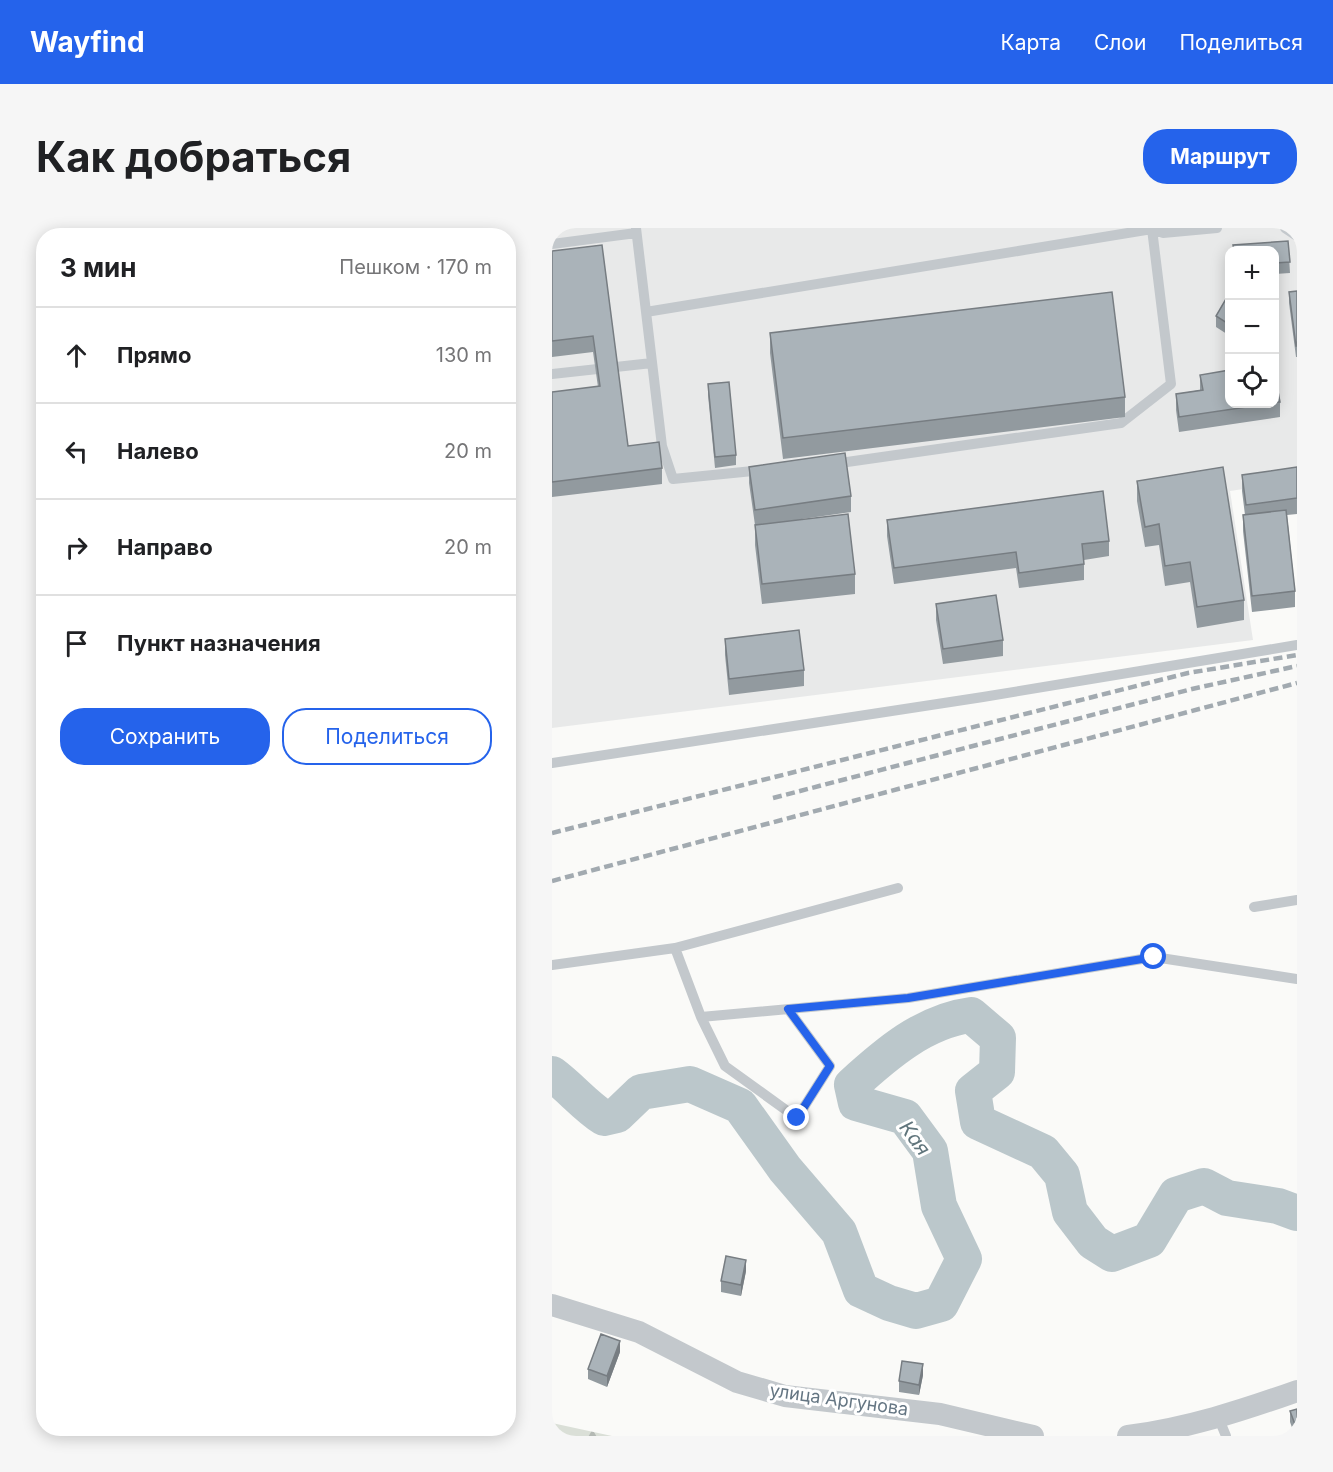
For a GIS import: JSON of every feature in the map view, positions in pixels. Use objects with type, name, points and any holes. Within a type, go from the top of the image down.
[{"type":"street","name":"улица Аргунова","points":[[552,1305],[639,1332],[736,1382],[785,1396],[940,1414],[1033,1436]]},
{"type":"street","points":[[1128,1436],[1222,1427],[1297,1391]]},
{"type":"lane","points":[[646,312],[1152,229],[1163,233],[1217,228]]},
{"type":"lane","points":[[1285,228],[1297,236]]},
{"type":"lane","points":[[820,465],[1121,423],[1171,384],[1152,229]]},
{"type":"lane","points":[[552,244],[636,231],[662,446],[673,478],[775,469]]},
{"type":"lane","points":[[552,374],[652,363]]},
{"type":"lane","points":[[552,763],[983,697],[1297,645]]},
{"type":"lane","points":[[552,965],[675,948],[898,888]]},
{"type":"lane","points":[[1254,907],[1297,900]]},
{"type":"lane","points":[[675,948],[701,1017],[725,1065],[797,1118],[830,1066],[788,1009]]},
{"type":"lane","points":[[701,1017],[908,998],[1154,957],[1297,979]]},
{"type":"shaded area","points":[[552,228],[1297,228],[1297,481],[1230,491],[1253,640],[552,728]]},
{"type":"green space","points":[[552,1423],[612,1436],[552,1436]]},
{"type":"building","points":[[1288,241],[1290,262],[1279,263],[1279,246],[1233,245]]},
{"type":"building","points":[[602,245],[628,446],[659,442],[662,468],[552,482],[552,392],[600,386],[593,336],[552,341],[552,251]]},
{"type":"building","points":[[1297,291],[1297,346],[1296,346],[1289,292]]},
{"type":"building","points":[[1112,292],[1125,397],[783,438],[770,333]]},
{"type":"building","points":[[1225,301],[1225,322],[1216,316]]},
{"type":"building","points":[[1225,371],[1225,408],[1240,408],[1179,417],[1176,394],[1203,390],[1200,375]]},
{"type":"building","points":[[729,382],[736,455],[715,457],[708,384]]},
{"type":"building","points":[[845,453],[851,496],[755,510],[749,467]]},
{"type":"building","points":[[1223,467],[1244,600],[1197,607],[1190,562],[1165,566],[1159,524],[1145,527],[1137,481]]},
{"type":"building","points":[[1297,467],[1297,498],[1246,505],[1242,475]]},
{"type":"building","points":[[1103,491],[1109,541],[1082,544],[1084,564],[1019,573],[1016,552],[894,568],[887,520]]},
{"type":"building","points":[[1286,510],[1295,591],[1252,596],[1243,515]]},
{"type":"building","points":[[848,514],[855,574],[762,584],[755,525]]},
{"type":"building","points":[[996,595],[1003,640],[943,649],[936,604]]},
{"type":"building","points":[[799,630],[804,670],[729,679],[725,639]]},
{"type":"building","points":[[726,1256],[746,1260],[741,1285],[721,1281]]},
{"type":"building","points":[[601,1334],[620,1341],[607,1376],[588,1369]]},
{"type":"building","points":[[902,1361],[923,1364],[919,1385],[899,1381]]},
{"type":"building","points":[[1297,1409],[1297,1430],[1290,1411]]},
{"type":"waterway","name":"Кая","points":[[552,1074],[604,1118],[617,1115],[641,1092],[690,1084],[740,1106],[785,1169],[839,1232],[861,1290],[889,1303],[916,1311],[941,1304],[964,1259],[939,1206],[930,1151],[905,1117],[856,1103],[852,1085],[907,1041],[937,1024],[954,1018],[971,1015],[998,1038],[997,1072],[973,1091],[978,1122],[1043,1152],[1062,1175],[1070,1212],[1093,1242],[1112,1254],[1149,1240],[1176,1195],[1204,1186],[1227,1198],[1278,1206],[1297,1213]]},
{"type":"railway","points":[[552,833],[1188,673],[1297,655]]},
{"type":"railway","points":[[773,798],[1192,689],[1297,666]]},
{"type":"railway","points":[[552,881],[1297,683]]},
{"type":"route","points":[[797,1118],[830,1066],[788,1009],[908,998],[1154,957]]}]
